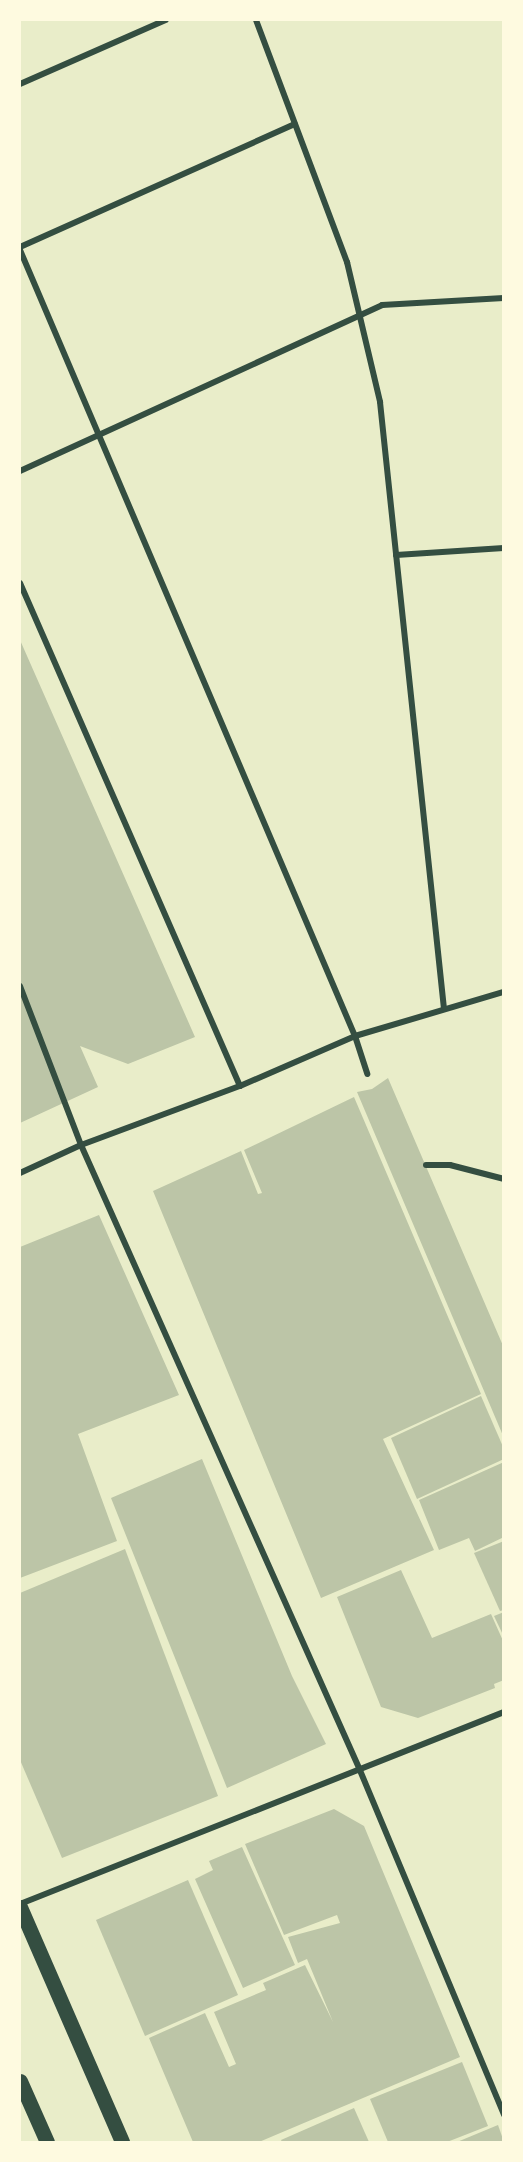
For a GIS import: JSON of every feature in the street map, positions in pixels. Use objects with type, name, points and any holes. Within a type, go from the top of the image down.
[{"type":"main road","points":[[20,1906],[122,2142]]},
{"type":"main road","points":[[20,2081],[47,2142]]},
{"type":"street","points":[[20,84],[166,20]]},
{"type":"street","points":[[256,20],[347,262],[380,402],[444,1009]]},
{"type":"street","points":[[295,124],[20,248],[355,1036],[367,1074]]},
{"type":"street","points":[[20,471],[382,305],[504,298]]},
{"type":"street","points":[[396,555],[504,548]]},
{"type":"street","points":[[20,583],[240,1086]]},
{"type":"street","points":[[20,986],[81,1145],[359,1768],[504,2115]]},
{"type":"street","points":[[20,1173],[81,1145],[240,1086],[355,1036],[504,992]]},
{"type":"street","points":[[426,1165],[450,1165],[504,1179]]},
{"type":"street","points":[[20,1906],[359,1768],[504,1712]]},
{"type":"building","points":[[20,640],[195,1037],[128,1064],[80,1046],[98,1087],[20,1123]]},
{"type":"building","points":[[388,1078],[504,1348],[504,1438],[357,1092],[372,1089]]},
{"type":"building","points":[[354,1097],[481,1394],[383,1439],[434,1550],[321,1598],[153,1191],[241,1151],[258,1194],[262,1193],[244,1150]]},
{"type":"building","points":[[99,1215],[179,1395],[78,1434],[117,1541],[20,1578],[20,1247]]},
{"type":"building","points":[[481,1396],[504,1449],[504,1459],[417,1499],[391,1438]]},
{"type":"building","points":[[202,1459],[292,1676],[326,1744],[227,1788],[111,1498]]},
{"type":"building","points":[[504,1462],[504,1537],[475,1551],[469,1538],[439,1550],[419,1500]]},
{"type":"building","points":[[504,1541],[504,1610],[500,1611],[474,1553]]},
{"type":"building","points":[[125,1549],[218,1796],[62,1858],[20,1760],[20,1593]]},
{"type":"building","points":[[401,1570],[432,1638],[491,1614],[504,1643],[504,1680],[494,1684],[495,1688],[418,1718],[381,1707],[337,1597]]},
{"type":"building","points":[[504,1612],[504,1637],[494,1616]]},
{"type":"building","points":[[334,1809],[364,1826],[460,2057],[259,2142],[193,2142],[149,2038],[205,2013],[229,2067],[236,2064],[214,2012],[266,1990],[263,1983],[305,1965],[333,2022],[307,1959],[298,1963],[288,1937],[340,1923],[337,1915],[284,1935],[245,1844]]},
{"type":"building","points":[[242,1847],[295,1965],[243,1988],[195,1879],[213,1870],[209,1861]]},
{"type":"building","points":[[188,1880],[238,1995],[145,2036],[96,1920]]},
{"type":"building","points":[[462,2062],[488,2126],[447,2142],[388,2142],[370,2099]]},
{"type":"building","points":[[354,2108],[369,2142],[282,2142],[281,2140]]},
{"type":"building","points":[[498,2125],[504,2142],[457,2142]]}]
